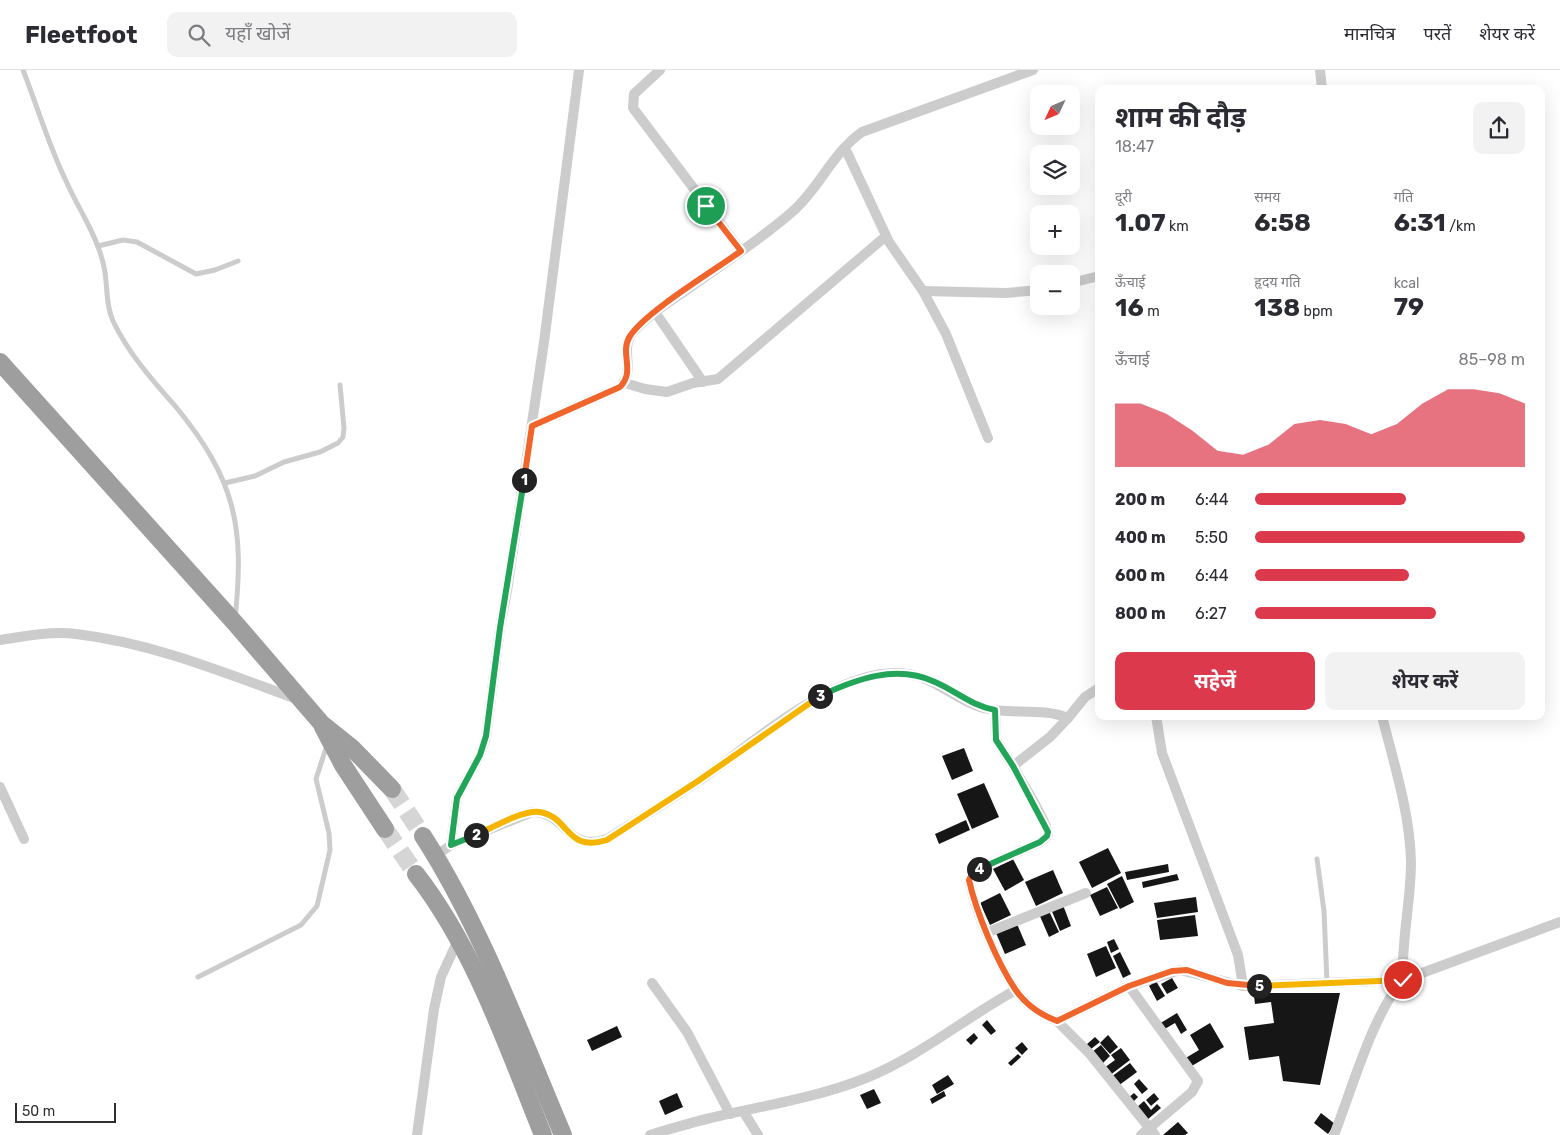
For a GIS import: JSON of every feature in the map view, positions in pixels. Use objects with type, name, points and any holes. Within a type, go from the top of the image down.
[{"type":"highway","points":[[0,362],[302,701],[328,733],[385,829]]},
{"type":"highway","points":[[328,733],[373,767],[392,790]]},
{"type":"highway","points":[[423,836],[490,964],[563,1135]]},
{"type":"highway","points":[[416,874],[435,898],[459,938],[485,994],[543,1135]]},
{"type":"street","points":[[451,845],[457,798],[480,755],[486,736],[500,628],[532,426],[579,70]]},
{"type":"street","points":[[660,70],[634,94],[633,108],[741,251]]},
{"type":"street","points":[[532,426],[615,390],[624,383],[629,372],[627,342],[634,330],[655,312],[741,251],[794,210],[855,137],[872,127],[1033,70]]},
{"type":"street","points":[[1320,70],[1322,85]]},
{"type":"street","points":[[845,148],[886,236],[923,291],[962,370],[988,438]]},
{"type":"street","points":[[624,383],[659,392],[713,381],[724,376],[886,236]]},
{"type":"street","points":[[1080,281],[1095,277]]},
{"type":"street","points":[[923,291],[1006,293],[1030,291]]},
{"type":"street","points":[[655,312],[703,382]]},
{"type":"street","points":[[0,640],[75,634],[139,646],[208,667],[302,701]]},
{"type":"street","points":[[435,856],[451,845],[532,812],[546,814],[555,819],[580,842],[595,843],[607,840],[698,781],[818,696],[846,683],[865,678],[888,673],[907,674],[934,681],[976,706],[995,710],[1056,713],[1068,718]]},
{"type":"street","points":[[1013,766],[1050,737],[1085,697],[1095,691]]},
{"type":"street","points":[[995,710],[996,740],[1013,766],[1048,832],[1044,839],[975,871],[970,877],[969,883],[986,932],[1016,990],[1040,1013],[1057,1021],[1090,1054],[1152,1131]]},
{"type":"street","points":[[1157,720],[1162,753],[1238,955],[1243,986]]},
{"type":"street","points":[[1334,1135],[1392,992],[1403,980],[1402,952],[1410,897],[1410,837],[1383,720]]},
{"type":"street","points":[[0,787],[24,839]]},
{"type":"street","points":[[986,932],[1086,893]]},
{"type":"street","points":[[1057,1021],[1129,986],[1180,970],[1243,986],[1403,980],[1560,922]]},
{"type":"street","points":[[417,1135],[434,1009],[441,977],[459,938]]},
{"type":"street","points":[[652,983],[687,1032],[730,1114]]},
{"type":"street","points":[[1129,986],[1198,1081],[1192,1092],[1152,1131],[1140,1135]]},
{"type":"street","points":[[650,1135],[793,1100],[866,1078],[910,1057],[984,1008],[1016,990]]},
{"type":"street","points":[[743,1111],[758,1135]]},
{"type":"lane","points":[[23,70],[55,156],[98,246],[105,270],[108,310],[115,324],[152,380],[195,431],[212,457],[225,483],[236,523],[239,568],[234,623]]},
{"type":"lane","points":[[98,246],[123,240],[137,242],[196,274],[215,270],[238,261]]},
{"type":"lane","points":[[225,483],[255,476],[284,462],[320,452],[338,443],[343,437],[344,428],[340,385]]},
{"type":"lane","points":[[198,977],[301,925],[310,917],[317,906],[330,850],[316,779],[328,733]]},
{"type":"lane","points":[[1317,859],[1324,911],[1328,983]]},
{"type":"building","points":[[964,748],[973,771],[952,780],[942,756]]},
{"type":"building","points":[[984,783],[999,817],[972,829],[957,794]]},
{"type":"building","points":[[966,820],[970,830],[939,844],[935,834]]},
{"type":"building","points":[[1108,848],[1121,873],[1092,888],[1079,862]]},
{"type":"building","points":[[1013,859],[1024,880],[1005,891],[993,869]]},
{"type":"building","points":[[1168,864],[1169,872],[1127,880],[1125,872]]},
{"type":"building","points":[[1053,870],[1063,893],[1036,906],[1025,882]]},
{"type":"building","points":[[1177,874],[1179,880],[1143,888],[1142,882]]},
{"type":"building","points":[[1122,876],[1134,902],[1120,909],[1107,884]]},
{"type":"building","points":[[1107,887],[1118,908],[1100,916],[1090,895]]},
{"type":"building","points":[[1000,893],[1011,915],[990,925],[980,903]]},
{"type":"building","points":[[1196,897],[1198,912],[1157,918],[1154,903]]},
{"type":"building","points":[[1063,905],[1071,926],[1060,931],[1051,909]]},
{"type":"building","points":[[1048,909],[1059,932],[1049,937],[1039,914]]},
{"type":"building","points":[[1195,915],[1198,936],[1160,940],[1157,920]]},
{"type":"building","points":[[1017,924],[1026,945],[1005,954],[996,933]]},
{"type":"building","points":[[1114,939],[1119,949],[1111,953],[1107,942]]},
{"type":"building","points":[[1106,946],[1116,968],[1096,977],[1087,954]]},
{"type":"building","points":[[1120,952],[1131,974],[1123,978],[1113,956]]},
{"type":"building","points":[[1172,978],[1178,988],[1167,994],[1161,984]]},
{"type":"building","points":[[1156,981],[1165,996],[1157,1001],[1149,986]]},
{"type":"building","points":[[1270,993],[1340,993],[1320,1085],[1283,1081],[1279,1056],[1249,1060],[1244,1027],[1274,1023],[1271,1002],[1255,1004],[1254,996]]},
{"type":"building","points":[[1177,1013],[1187,1030],[1181,1034],[1175,1023],[1163,1030],[1159,1024]]},
{"type":"building","points":[[987,1020],[996,1031],[991,1035],[982,1025]]},
{"type":"building","points":[[1210,1023],[1224,1047],[1190,1067],[1184,1059],[1199,1050],[1190,1035]]},
{"type":"building","points":[[617,1026],[622,1037],[592,1051],[587,1040]]},
{"type":"building","points":[[974,1033],[978,1038],[971,1045],[966,1040]]},
{"type":"building","points":[[1108,1035],[1118,1047],[1110,1054],[1100,1043]]},
{"type":"building","points":[[1095,1037],[1100,1042],[1091,1049],[1086,1045]]},
{"type":"building","points":[[1022,1042],[1028,1049],[1022,1055],[1015,1048]]},
{"type":"building","points":[[1101,1045],[1110,1056],[1102,1064],[1092,1052]]},
{"type":"building","points":[[1121,1048],[1130,1060],[1109,1076],[1104,1068],[1115,1060],[1111,1055]]},
{"type":"building","points":[[1018,1054],[1021,1057],[1011,1066],[1008,1063]]},
{"type":"building","points":[[1130,1063],[1137,1072],[1118,1086],[1111,1077]]},
{"type":"building","points":[[948,1075],[954,1084],[937,1094],[932,1085]]},
{"type":"building","points":[[1139,1079],[1148,1089],[1142,1094],[1134,1084]]},
{"type":"building","points":[[874,1089],[881,1103],[867,1109],[860,1095]]},
{"type":"building","points":[[944,1091],[946,1096],[932,1104],[930,1099]]},
{"type":"building","points":[[677,1093],[683,1107],[665,1115],[659,1101]]},
{"type":"building","points":[[1134,1093],[1138,1097],[1132,1103],[1128,1098]]},
{"type":"building","points":[[1154,1093],[1159,1099],[1151,1106],[1146,1100]]},
{"type":"building","points":[[1144,1101],[1151,1110],[1157,1104],[1161,1108],[1147,1120],[1136,1108]]},
{"type":"building","points":[[1321,1113],[1335,1124],[1328,1134],[1314,1123]]},
{"type":"building","points":[[1178,1122],[1188,1133],[1185,1135],[1163,1135]]},
{"type":"tunnel","points":[[392,789],[423,836]]},
{"type":"tunnel","points":[[385,829],[416,874]]},
{"type":"route","points":[[706,206],[741,251],[655,312],[634,330],[627,342],[629,372],[627,379],[620,387],[532,426],[500,628],[486,736],[480,755],[460,789],[457,798],[451,845],[532,812],[540,812],[555,819],[580,842],[595,843],[607,840],[698,781],[818,696],[846,683],[865,678],[888,673],[907,674],[934,681],[976,706],[995,710],[995,734],[998,745],[1013,766],[1046,827],[1047,836],[1040,842],[975,871],[969,880],[986,932],[1016,990],[1046,1017],[1057,1021],[1129,986],[1162,974],[1180,970],[1195,972],[1216,980],[1243,986],[1403,980]]}]
